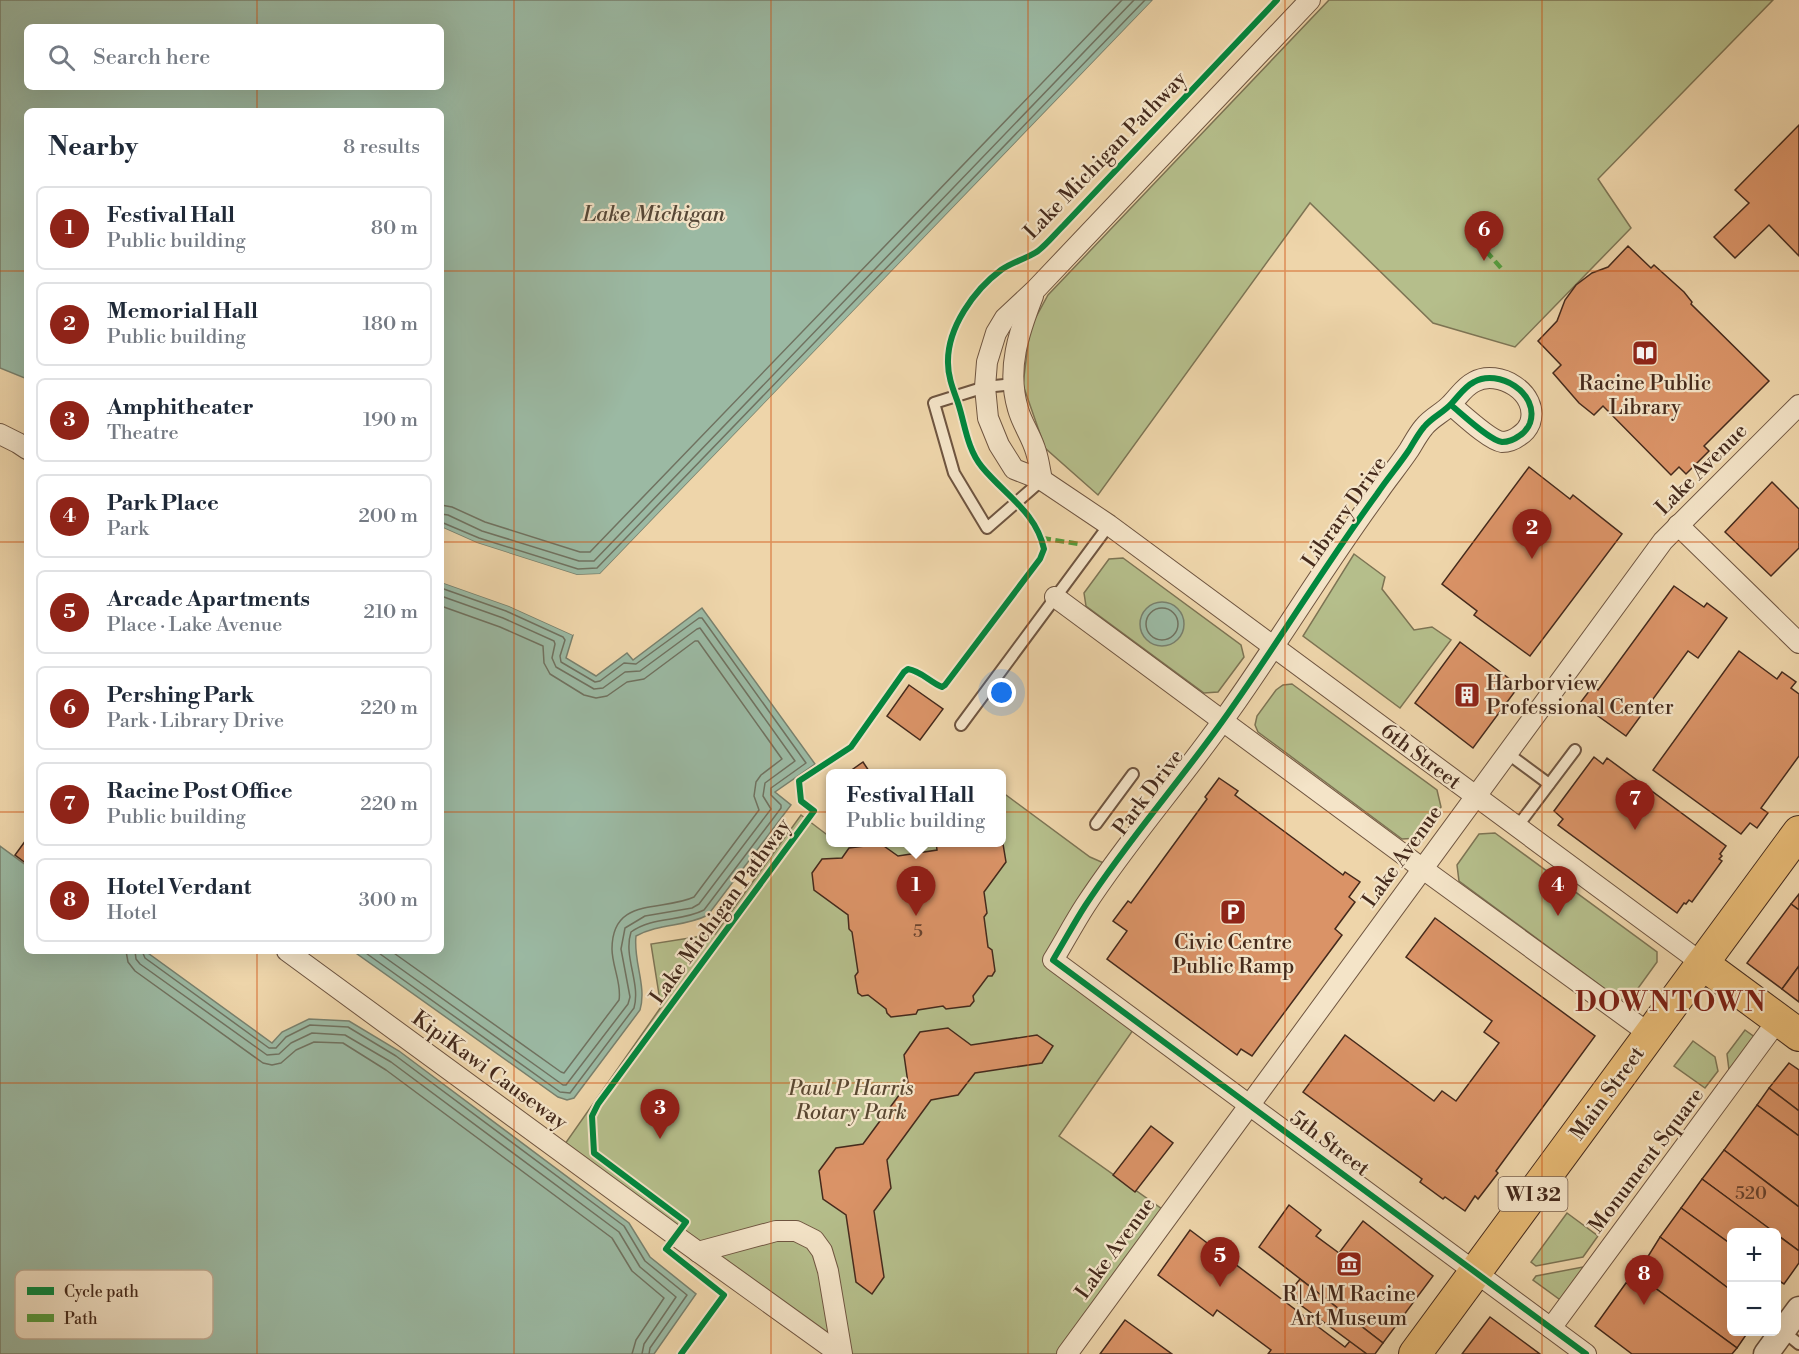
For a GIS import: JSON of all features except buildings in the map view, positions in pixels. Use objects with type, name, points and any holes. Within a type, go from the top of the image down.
[{"type":"main road","name":"Main Street","points":[[1415,1354],[1799,832]]},
{"type":"main road","name":"6th Street","points":[[1703,964],[1789,1028]]},
{"type":"street","name":"6th Street","points":[[1310,0],[1036,289],[1005,318],[996,333],[987,363],[985,387],[988,418],[999,445],[1014,468],[1042,480],[1109,525],[1703,964]]},
{"type":"street","points":[[1036,289],[1021,326],[1015,352],[1014,384],[1018,410],[1036,451],[1042,480]]},
{"type":"street","name":"Library Drive","points":[[1274,646],[1337,548],[1409,450],[1422,428],[1451,405]]},
{"type":"street","name":"Lake Avenue","points":[[1067,1354],[1658,547],[1799,405]]},
{"type":"street","points":[[0,434],[24,447]]},
{"type":"street","points":[[1678,525],[1799,643]]},
{"type":"street","points":[[1055,597],[1651,1035]]},
{"type":"street","name":"Park Drive","points":[[1053,960],[1084,907],[1223,721],[1274,646]]},
{"type":"street","name":"KipiKawi Causeway","points":[[291,954],[841,1354]]},
{"type":"street","name":"5th Street","points":[[1053,960],[1586,1354]]},
{"type":"street","name":"Monument Square","points":[[1551,1328],[1789,1028]]},
{"type":"street","points":[[698,1252],[776,1231],[796,1231],[814,1240],[822,1251],[828,1271],[841,1354]]},
{"type":"street","points":[[1766,1354],[1791,1338],[1799,1309]]},
{"type":"lane","points":[[1014,384],[985,387],[934,403],[954,473],[987,528],[1042,480]]},
{"type":"lane","points":[[961,725],[1109,525]]},
{"type":"lane","points":[[1517,827],[1575,750]]},
{"type":"lane","points":[[1507,753],[1549,784]]},
{"type":"lane","points":[[1096,825],[1133,774]]},
{"type":"green space","points":[[1329,0],[1773,0],[1598,179],[1631,228],[1515,347],[1433,323],[1310,203],[1098,495],[1045,448],[1023,385],[1030,328],[1048,295]]},
{"type":"green space","points":[[1354,554],[1385,577],[1382,589],[1414,630],[1432,627],[1451,640],[1400,708],[1303,636]]},
{"type":"green space","points":[[1123,558],[1241,645],[1244,657],[1218,692],[1204,693],[1086,606],[1084,593],[1109,559]]},
{"type":"green space","points":[[1292,684],[1437,790],[1441,807],[1419,838],[1402,839],[1258,732],[1255,725],[1257,716],[1276,690],[1283,685]]},
{"type":"green space","name":"Paul P Harris Rotary Park","points":[[1006,795],[1090,857],[1113,867],[1053,960],[1138,1023],[1059,1136],[1169,1214],[1067,1354],[841,1354],[560,1151],[661,1007],[651,944],[715,934],[801,815],[826,834],[826,847],[1006,847]]},
{"type":"green space","points":[[1495,833],[1657,952],[1657,962],[1631,998],[1620,1000],[1459,881],[1457,865],[1479,834]]},
{"type":"green space","points":[[1745,1030],[1756,1038],[1731,1072],[1727,1054]]},
{"type":"green space","points":[[1693,1041],[1715,1057],[1718,1071],[1705,1088],[1674,1066]]},
{"type":"green space","points":[[1567,1213],[1598,1236],[1583,1257],[1536,1266],[1531,1262]]},
{"type":"green space","points":[[1583,1267],[1586,1269],[1562,1299],[1533,1280],[1536,1276]]},
{"type":"water","name":"Lake Michigan","points":[[0,0],[1153,0],[600,574],[577,575],[477,543],[444,528],[444,108],[24,108],[24,378],[0,368]]},
{"type":"water","points":[[444,583],[509,606],[573,635],[566,658],[596,676],[627,653],[633,660],[702,608],[815,764],[775,792],[791,805],[708,915],[636,936],[636,955],[642,992],[640,1010],[574,1098],[567,1100],[558,1097],[357,954],[444,954]]},
{"type":"water","points":[[1162,602],[1171,603],[1178,608],[1183,615],[1183,633],[1178,640],[1171,645],[1162,646],[1153,645],[1146,640],[1141,633],[1140,624],[1141,615],[1146,608],[1153,603]]},
{"type":"water","points":[[0,846],[24,864],[24,954],[149,954],[272,1043],[282,1032],[309,1019],[349,1021],[399,1051],[629,1223],[650,1257],[696,1294],[654,1354],[0,1354]]},
{"type":"pier","points":[[1153,0],[1156,0],[601,577],[576,578],[476,546],[444,531],[444,528],[477,543],[577,575],[600,574]]},
{"type":"pier","points":[[444,580],[510,603],[573,632],[573,635],[509,606],[444,583]]},
{"type":"marked path","points":[[1486,251],[1501,268]]},
{"type":"marked path","points":[[1042,538],[1079,544]]},
{"type":"cycle path","name":"Lake Michigan Pathway","points":[[681,1354],[724,1295],[666,1249],[686,1222],[594,1153],[592,1116],[598,1104],[814,811],[801,801],[799,781],[851,747],[908,669],[942,687],[945,685],[1040,559],[1044,549],[1034,525],[1019,505],[982,467],[967,436],[950,378],[948,363],[952,337],[964,311],[991,278],[1001,270],[1038,251],[1048,242],[1277,0]]},
{"type":"cycle path","points":[[1451,405],[1483,432],[1502,442],[1521,435],[1530,423],[1529,402],[1523,393],[1515,386],[1494,378],[1484,379],[1467,386],[1448,407],[1430,420],[1339,548],[1229,712],[1102,881],[1053,960],[1586,1354]]},
{"type":"place","name":"Pershing Park","points":[[1484,261]]},
{"type":"place","name":"Racine Public Library","points":[[1645,353]]},
{"type":"place","name":"Memorial Hall","points":[[1532,559]]},
{"type":"place","name":"Harborview Professional Center","points":[[1467,695]]},
{"type":"place","name":"Racine Post Office","points":[[1635,830]]},
{"type":"place","name":"Civic Centre Public Ramp","points":[[1233,912]]},
{"type":"place","name":"Festival Hall","points":[[916,916]]},
{"type":"place","name":"Park Place","points":[[1558,916]]},
{"type":"place","name":"Amphitheater","points":[[660,1139]]},
{"type":"place","name":"R|A|M Racine Art Museum","points":[[1349,1264]]},
{"type":"place","name":"Arcade Apartments","points":[[1220,1287]]},
{"type":"place","name":"Hotel Verdant","points":[[1644,1305]]},
{"type":"district","name":"DOWNTOWN","points":[[1671,1002]]}]
